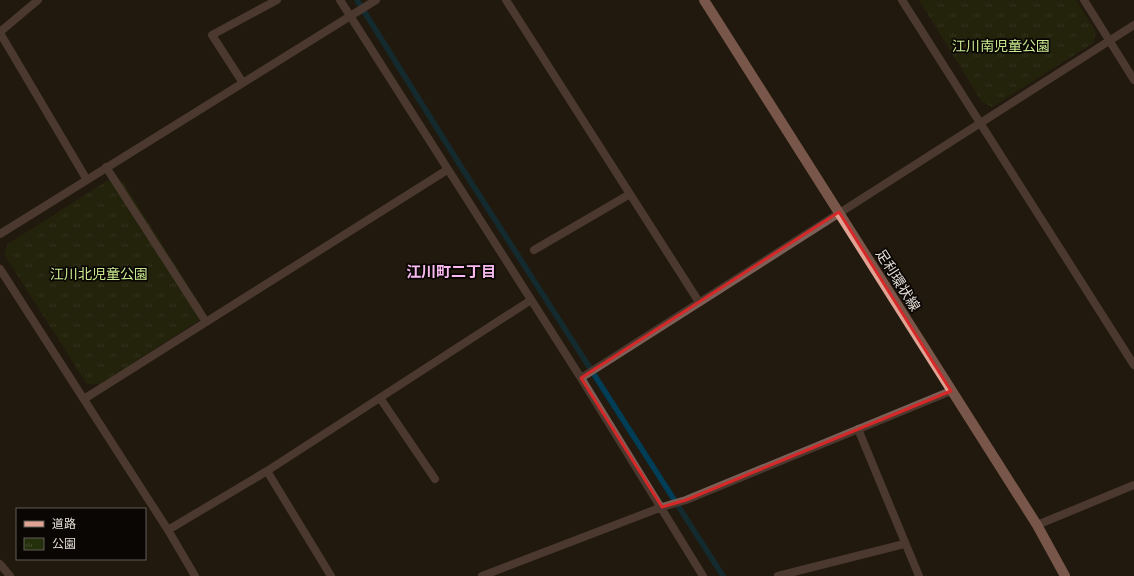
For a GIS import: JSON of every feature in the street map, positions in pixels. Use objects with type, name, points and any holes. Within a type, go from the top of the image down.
[{"type":"main road","name":"足利環状線","points":[[704,0],[1037,525],[1065,576]]},
{"type":"street","points":[[38,0],[0,33],[87,180]]},
{"type":"street","points":[[243,83],[212,35],[278,0]]},
{"type":"street","points":[[340,0],[354,14],[447,170],[530,300],[584,376],[665,506],[703,576]]},
{"type":"street","points":[[506,0],[699,302]]},
{"type":"street","points":[[902,0],[1134,365]]},
{"type":"street","points":[[1084,0],[1134,80]]},
{"type":"street","points":[[0,234],[373,2]]},
{"type":"street","points":[[584,376],[1134,25]]},
{"type":"street","points":[[106,167],[206,322]]},
{"type":"street","points":[[84,399],[447,170]]},
{"type":"street","points":[[534,250],[630,194]]},
{"type":"street","points":[[0,270],[168,530],[195,576]]},
{"type":"street","points":[[168,530],[267,471],[530,300]]},
{"type":"street","points":[[482,576],[665,506],[686,500],[951,391]]},
{"type":"street","points":[[380,398],[435,479]]},
{"type":"street","points":[[858,430],[918,576]]},
{"type":"street","points":[[267,471],[331,576]]},
{"type":"street","points":[[1037,525],[1134,485]]},
{"type":"street","points":[[778,576],[904,544]]},
{"type":"street","points":[[0,564],[10,576]]},
{"type":"highlighted area","points":[[839,212],[951,391],[686,500],[662,507],[581,378]]},
{"type":"green space","name":"江川南児童公園","points":[[919,0],[1076,0],[1096,32],[1093,43],[992,107],[982,102]]},
{"type":"green space","name":"江川北児童公園","points":[[110,179],[123,182],[203,309],[198,321],[100,384],[87,384],[4,254],[8,244]]},
{"type":"waterway","points":[[357,0],[460,165],[723,576]]},
{"type":"district","name":"江川町二丁目","points":[[451,272]]}]
